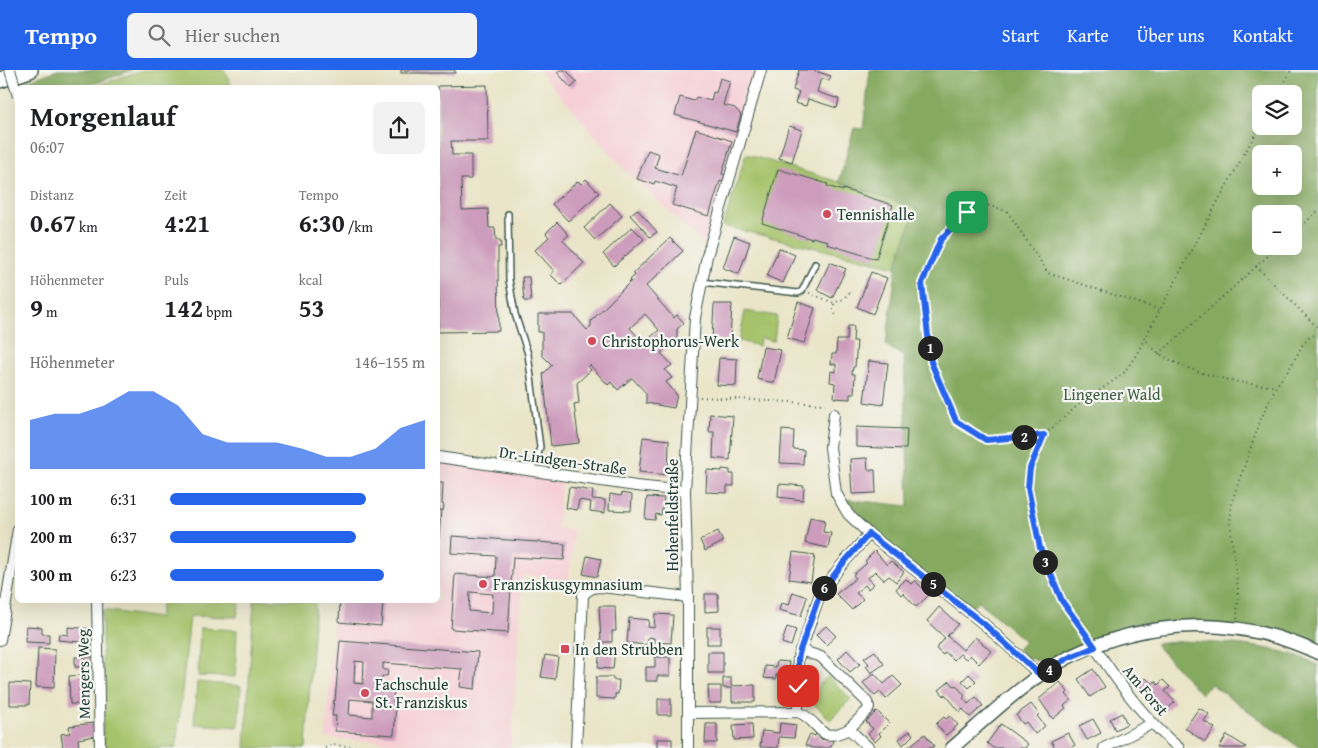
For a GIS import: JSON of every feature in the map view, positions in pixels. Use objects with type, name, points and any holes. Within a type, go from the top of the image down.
[{"type":"main road","points":[[0,80],[30,70]]},
{"type":"street","points":[[10,70],[15,86]]},
{"type":"street","name":"Hohenfeldstraße","points":[[688,748],[688,597],[685,490],[695,318],[701,282],[761,70]]},
{"type":"street","points":[[834,414],[830,447],[836,493],[848,514],[869,534],[984,624],[1040,675]]},
{"type":"street","name":"Dr.-Lindgen-Straße","points":[[440,457],[636,486],[685,490]]},
{"type":"street","points":[[798,712],[798,659],[820,594],[840,567],[869,534]]},
{"type":"street","points":[[0,640],[15,548]]},
{"type":"street","points":[[576,748],[583,595],[593,587],[602,587],[688,597]]},
{"type":"street","name":"Mengers Weg","points":[[96,603],[100,748]]},
{"type":"street","points":[[952,748],[1040,675],[1068,658],[1117,638],[1142,631],[1184,626],[1263,632],[1318,653]]},
{"type":"street","name":"Am Forst","points":[[1095,647],[1110,671],[1153,723],[1179,748]]},
{"type":"street","points":[[688,713],[798,712],[805,715],[820,731],[834,736],[849,729],[870,707],[867,702],[821,657],[800,650]]},
{"type":"street","points":[[1104,748],[1153,723]]},
{"type":"street","points":[[849,729],[869,748]]},
{"type":"lane","points":[[508,214],[510,280],[515,314],[528,354],[540,447],[537,459],[529,470]]},
{"type":"lane","points":[[701,282],[794,293],[802,291],[815,264]]},
{"type":"path","points":[[1283,85],[1291,70]]},
{"type":"path","points":[[1095,647],[1062,601],[1040,548],[1028,488],[1030,468],[1044,435],[1077,406],[1123,374],[1136,355],[1144,337],[1255,135]]},
{"type":"path","points":[[1044,435],[986,440],[956,421],[931,362],[922,283],[941,239],[967,212],[986,205],[1007,211],[1048,273],[1160,310]]},
{"type":"path","points":[[1302,225],[1318,211]]},
{"type":"path","points":[[1159,354],[1268,255]]},
{"type":"path","points":[[1256,266],[1318,328]]},
{"type":"path","points":[[802,291],[834,303],[851,291]]},
{"type":"path","points":[[834,303],[836,316]]},
{"type":"path","points":[[1235,629],[1238,588],[1230,523],[1232,501],[1261,419],[1276,386],[1288,371],[1303,344],[1310,337],[1318,333]]},
{"type":"path","points":[[1144,337],[1152,348],[1174,363],[1240,383],[1276,386]]},
{"type":"path","points":[[690,397],[825,404]]},
{"type":"path","points":[[326,748],[333,745],[375,748]]},
{"type":"shaded area","points":[[543,70],[757,70],[705,245],[625,170],[541,73]]},
{"type":"shaded area","points":[[440,462],[562,479],[557,528],[574,530],[569,580],[523,575],[511,748],[470,748],[326,738],[335,603],[440,603]]},
{"type":"green space","points":[[58,70],[132,70],[91,85],[22,85],[21,83]]},
{"type":"green space","points":[[143,70],[225,70],[231,85],[99,85]]},
{"type":"green space","name":"Lingener Wald","points":[[870,70],[1318,70],[1318,648],[1181,623],[1092,642],[1041,662],[1026,657],[1017,649],[1025,641],[978,601],[972,608],[883,544],[850,514],[843,499],[909,506],[904,357],[886,345],[897,263],[916,208],[839,182],[854,128],[863,129]]},
{"type":"green space","points":[[746,154],[916,208],[896,267],[723,226]]},
{"type":"green space","points":[[745,311],[777,316],[774,341],[760,338],[759,346],[739,341]]},
{"type":"green space","points":[[162,603],[239,603],[237,617],[190,616],[176,748],[103,748],[102,610],[159,618]]},
{"type":"green space","points":[[254,603],[315,603],[306,748],[245,748]]},
{"type":"green space","points":[[200,628],[237,630],[235,677],[198,676]]},
{"type":"green space","points":[[1184,641],[1235,644],[1270,649],[1303,658],[1318,665],[1318,748],[1300,748],[1211,684],[1201,694],[1155,644]]},
{"type":"green space","points":[[828,676],[851,699],[830,720],[807,697]]},
{"type":"green space","points":[[197,682],[241,686],[238,727],[194,724]]},
{"type":"building","points":[[401,70],[455,70],[455,73],[401,73]]},
{"type":"building","points":[[566,70],[577,82],[571,88],[557,72]]},
{"type":"building","points":[[799,70],[812,70],[831,76],[829,81],[821,78],[817,92],[839,99],[837,108],[808,99],[806,106],[795,103],[799,92],[793,90]]},
{"type":"building","points":[[720,78],[730,81],[723,105],[735,108],[741,115],[736,132],[675,115],[680,97],[694,101],[696,97],[711,101],[713,92],[716,93]]},
{"type":"building","points":[[487,85],[488,141],[451,141],[452,155],[471,155],[471,179],[461,179],[462,210],[488,209],[489,228],[495,228],[496,240],[500,240],[501,247],[498,247],[499,331],[440,332],[440,86]]},
{"type":"building","points":[[789,126],[802,130],[792,162],[779,158]]},
{"type":"building","points":[[696,129],[732,141],[722,174],[726,175],[723,182],[720,181],[709,216],[672,205],[677,188],[655,181],[654,184],[637,179],[648,150],[659,154],[655,168],[681,176]]},
{"type":"building","name":"Tennishalle","points":[[778,169],[828,184],[827,186],[843,191],[843,189],[893,205],[876,259],[827,244],[828,241],[812,237],[812,239],[762,223]]},
{"type":"building","points":[[586,179],[599,193],[568,221],[552,204],[578,181],[581,184]]},
{"type":"building","points":[[610,203],[622,216],[595,240],[584,228]]},
{"type":"building","points":[[637,209],[657,232],[650,237],[630,215]]},
{"type":"building","points":[[557,222],[569,235],[563,240],[584,263],[561,285],[551,275],[554,271],[535,250],[549,237],[546,233]]},
{"type":"building","points":[[632,227],[644,239],[614,266],[603,254]]},
{"type":"building","points":[[734,236],[750,242],[739,274],[723,268]]},
{"type":"building","name":"Christophorus-Werk","points":[[670,238],[683,251],[646,286],[674,318],[677,315],[684,323],[677,329],[677,338],[661,353],[672,365],[665,370],[672,378],[666,382],[677,395],[674,408],[646,403],[646,393],[632,378],[618,390],[611,382],[608,385],[590,365],[588,367],[591,370],[577,383],[579,403],[574,404],[579,443],[551,446],[543,374],[552,365],[542,355],[542,332],[538,332],[538,314],[573,314],[587,330],[591,326],[591,321],[631,281],[635,275],[633,273]],"holes":[[[645,314],[659,330],[644,343],[630,328]]]},
{"type":"building","points":[[779,248],[795,255],[783,283],[767,276]]},
{"type":"building","points":[[830,262],[846,269],[832,298],[817,290]]},
{"type":"building","points":[[871,272],[887,278],[873,314],[857,307]]},
{"type":"building","points":[[522,277],[529,277],[531,301],[524,301]]},
{"type":"building","points":[[798,302],[815,308],[804,343],[787,338]]},
{"type":"building","points":[[714,304],[732,304],[730,341],[712,340]]},
{"type":"building","points":[[848,326],[854,326],[853,341],[857,341],[855,367],[853,367],[852,374],[855,374],[854,394],[850,394],[850,399],[834,398],[835,383],[830,382],[831,371],[836,372],[836,364],[831,364],[832,354],[836,354],[837,340],[847,340]]},
{"type":"building","points":[[763,347],[781,350],[774,383],[757,379]]},
{"type":"building","points":[[719,358],[737,359],[736,386],[717,385]]},
{"type":"building","points":[[869,361],[888,363],[883,405],[864,402]]},
{"type":"building","points":[[710,414],[733,416],[730,460],[713,458],[714,432],[709,432]]},
{"type":"building","points":[[856,427],[907,429],[906,449],[856,447]]},
{"type":"building","points":[[782,430],[794,431],[793,449],[804,450],[803,464],[780,463]]},
{"type":"building","points":[[643,437],[669,440],[668,475],[639,472]]},
{"type":"building","points":[[867,458],[868,470],[875,470],[876,493],[852,494],[850,459]]},
{"type":"building","points":[[722,469],[730,470],[730,474],[734,474],[734,486],[727,486],[727,493],[706,492],[707,470],[722,471]]},
{"type":"building","points":[[440,483],[443,483],[442,504],[444,505],[443,511],[441,510],[440,524]]},
{"type":"building","points":[[779,484],[804,486],[803,500],[778,497]]},
{"type":"building","points":[[569,487],[593,491],[592,499],[605,500],[605,513],[590,511],[591,502],[579,500],[577,510],[566,508]]},
{"type":"building","points":[[622,493],[632,495],[631,511],[609,510],[610,494],[621,496]]},
{"type":"building","points":[[647,497],[664,498],[661,515],[656,514],[655,520],[645,519]]},
{"type":"building","points":[[810,517],[825,520],[823,532],[831,533],[828,548],[805,543]]},
{"type":"building","points":[[718,531],[723,542],[705,551],[700,540]]},
{"type":"building","name":"Franziskusgymnasium","points":[[452,536],[565,544],[564,560],[513,557],[508,633],[451,629],[455,574],[495,577],[496,556],[451,553]],"holes":[[[470,592],[493,594],[492,613],[469,611]]]},
{"type":"building","points":[[875,551],[887,565],[891,561],[904,572],[896,582],[889,576],[884,580],[875,571],[868,578],[874,584],[868,589],[865,585],[856,593],[863,599],[852,610],[836,594],[856,578],[853,575],[867,563],[865,561]]},
{"type":"building","points":[[793,552],[815,555],[811,582],[789,579]]},
{"type":"building","points":[[587,556],[601,559],[597,577],[583,574]]},
{"type":"building","points":[[906,579],[911,584],[915,580],[929,595],[916,607],[903,593],[901,595],[896,589]]},
{"type":"building","points":[[793,592],[807,597],[801,616],[779,610],[781,603],[789,605]]},
{"type":"building","points":[[705,594],[718,594],[719,611],[705,612]]},
{"type":"building","points":[[340,603],[383,603],[381,626],[339,622]]},
{"type":"building","points":[[599,606],[615,606],[616,631],[612,631],[612,642],[601,642]]},
{"type":"building","points":[[939,607],[958,624],[947,636],[963,650],[975,637],[991,651],[979,664],[970,655],[966,659],[960,654],[954,660],[945,652],[943,655],[936,649],[945,638],[927,621]]},
{"type":"building","points":[[655,614],[673,615],[671,643],[654,642],[654,638],[648,637],[647,645],[627,643],[629,618],[649,620],[648,627],[654,628]]},
{"type":"building","points":[[26,626],[42,627],[42,634],[49,634],[49,643],[25,642]]},
{"type":"building","points":[[826,626],[836,636],[826,645],[816,635]]},
{"type":"building","points":[[68,627],[92,629],[91,643],[58,640],[59,634],[68,635]]},
{"type":"building","points":[[707,627],[720,627],[720,644],[707,644]]},
{"type":"building","points":[[787,627],[796,630],[791,646],[782,643]]},
{"type":"building","points":[[340,641],[478,652],[475,689],[460,687],[462,669],[383,663],[383,670],[388,670],[387,676],[382,676],[381,685],[394,686],[393,702],[396,702],[394,735],[335,731],[336,716],[332,716]],"holes":[[[355,661],[364,662],[363,684],[354,683]],[[350,699],[372,701],[372,717],[349,715]]]},
{"type":"building","points":[[38,648],[55,649],[54,688],[36,687]]},
{"type":"building","points":[[600,648],[615,649],[613,669],[598,668]]},
{"type":"building","points":[[847,650],[860,664],[850,672],[838,659]]},
{"type":"building","points":[[875,651],[884,664],[871,673],[866,666],[869,664],[864,658]]},
{"type":"building","points":[[708,652],[723,652],[723,673],[708,673]]},
{"type":"building","points":[[545,655],[558,657],[555,679],[541,677]]},
{"type":"building","points":[[75,657],[94,657],[94,667],[75,667]]},
{"type":"building","points":[[655,657],[670,657],[670,676],[657,676],[657,681],[646,681],[646,667],[655,667]]},
{"type":"building","points":[[777,661],[789,662],[787,676],[776,675],[776,679],[764,678],[765,666],[776,667]]},
{"type":"building","points":[[1093,669],[1105,687],[1090,697],[1078,679]]},
{"type":"building","points":[[874,673],[884,684],[893,676],[902,685],[886,699],[880,692],[875,696],[863,683]]},
{"type":"building","points":[[969,674],[976,681],[969,688],[962,681]]},
{"type":"building","points":[[84,675],[85,704],[70,704],[69,676]]},
{"type":"building","points":[[596,677],[613,677],[613,680],[619,680],[618,694],[615,694],[615,699],[596,698]]},
{"type":"building","points":[[723,678],[731,678],[731,686],[755,685],[755,702],[732,702],[732,688],[723,688]]},
{"type":"building","points":[[1146,678],[1152,684],[1155,681],[1158,685],[1163,680],[1170,687],[1165,691],[1175,702],[1163,713],[1146,699],[1148,697],[1139,684]]},
{"type":"building","points":[[950,681],[965,696],[963,698],[968,704],[976,697],[983,706],[970,717],[963,709],[960,712],[945,694],[944,696],[939,690]]},
{"type":"building","points":[[1060,682],[1068,692],[1066,694],[1071,700],[1064,706],[1066,708],[1053,719],[1039,699]]},
{"type":"building","points":[[10,683],[30,684],[29,705],[10,705]]},
{"type":"building","points":[[708,686],[721,686],[721,703],[709,703]]},
{"type":"building","points":[[658,699],[671,699],[671,715],[658,715]]},
{"type":"building","points":[[1031,704],[1045,726],[1035,734],[1026,722],[1023,724],[1016,715]]},
{"type":"building","points":[[1199,708],[1209,714],[1204,721],[1215,728],[1205,742],[1185,728]]},
{"type":"building","points":[[877,711],[889,723],[879,733],[881,736],[875,742],[868,734],[873,729],[866,722]]},
{"type":"building","points":[[1122,713],[1127,724],[1115,730],[1110,719]]},
{"type":"building","points":[[950,716],[958,725],[946,735],[936,724],[944,717],[946,719]]},
{"type":"building","points":[[1093,719],[1101,733],[1087,740],[1079,726]]},
{"type":"building","points":[[94,723],[95,736],[78,739],[79,748],[63,748],[61,734],[70,733],[69,726]]},
{"type":"building","points":[[780,723],[796,725],[794,738],[779,737],[778,748],[760,747],[762,731],[779,733]]},
{"type":"building","points":[[706,724],[717,724],[717,743],[705,743]]},
{"type":"building","points":[[752,724],[753,739],[734,740],[733,725]]},
{"type":"building","points":[[1001,724],[1028,744],[1025,748],[993,748],[987,743]]},
{"type":"building","points":[[910,731],[913,735],[903,745],[899,739]]},
{"type":"building","points":[[816,733],[823,740],[825,737],[833,741],[829,748],[812,748],[805,745],[810,734],[815,736]]},
{"type":"building","points":[[1068,733],[1075,745],[1070,748],[1055,748],[1051,741]]},
{"type":"building","points":[[925,734],[934,746],[931,748],[907,748]]},
{"type":"building","points":[[1227,735],[1246,747],[1219,748]]},
{"type":"building","points":[[657,739],[672,739],[672,748],[657,748]]},
{"type":"place","name":"Tennishalle","points":[[827,214]]},
{"type":"place","name":"Christophorus-Werk","points":[[592,341]]},
{"type":"place","name":"Franziskusgymnasium","points":[[483,584]]},
{"type":"place","name":"In den Strubben","points":[[565,649]]},
{"type":"place","name":"Fachschule St. Franziskus","points":[[365,693]]},
{"type":"route","points":[[798,686],[800,650],[820,594],[829,580],[869,534],[984,624],[1040,675],[1068,658],[1095,647],[1062,601],[1040,548],[1028,488],[1030,468],[1044,435],[986,440],[956,421],[931,362],[922,283],[941,239],[967,212]]}]
